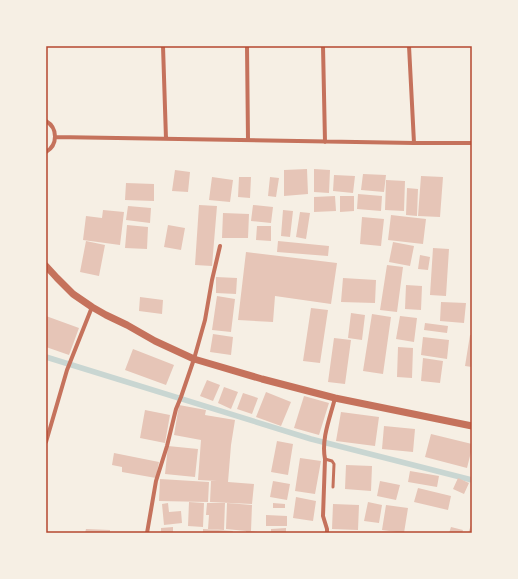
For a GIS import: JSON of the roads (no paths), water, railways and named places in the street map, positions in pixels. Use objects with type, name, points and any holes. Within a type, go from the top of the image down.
[{"type":"street","points":[[163,46],[166,139]]},
{"type":"street","points":[[247,46],[248,140]]},
{"type":"street","points":[[323,46],[325,142]]},
{"type":"street","points":[[409,46],[414,143]]},
{"type":"street","points":[[46,121],[54,129],[56,137],[54,144],[49,151],[46,152]]},
{"type":"street","points":[[56,137],[472,143]]},
{"type":"street","points":[[148,533],[156,481],[167,446],[176,409],[194,358],[205,320],[220,246]]},
{"type":"street","points":[[46,266],[73,294],[92,307],[155,341],[194,358],[262,379],[335,398],[472,426]]},
{"type":"street","points":[[46,442],[67,370],[92,307]]},
{"type":"street","points":[[327,533],[323,516],[325,459],[323,452],[324,440],[335,398]]},
{"type":"lane","points":[[325,459],[332,461],[334,464],[333,487]]},
{"type":"waterway","points":[[46,357],[311,439],[472,480]]}]
